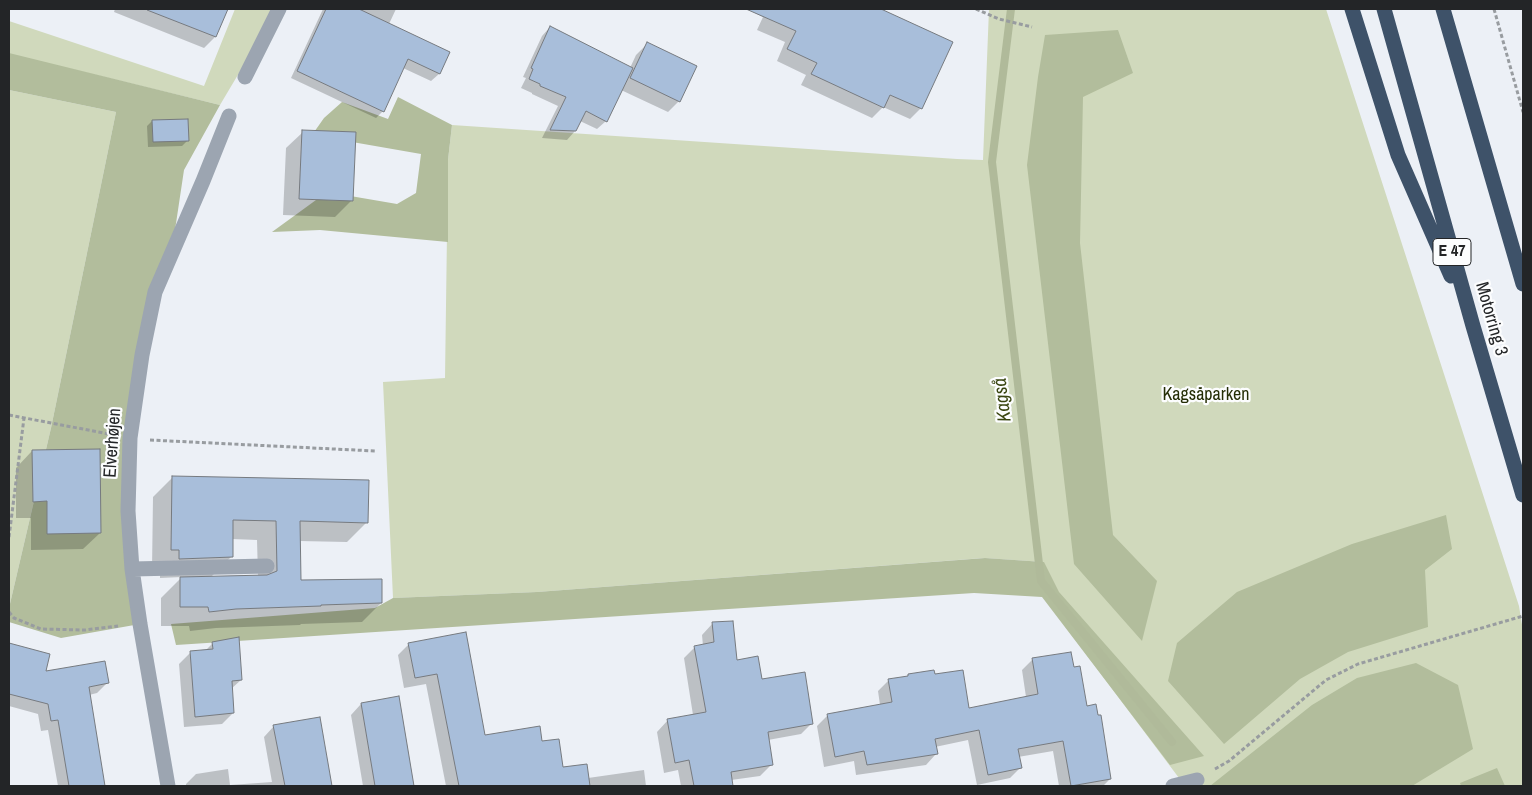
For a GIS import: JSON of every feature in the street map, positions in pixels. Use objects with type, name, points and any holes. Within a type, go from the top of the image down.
[{"type":"highway","points":[[1352,9],[1398,156],[1473,326]]},
{"type":"highway","name":"Motorring 3","points":[[1384,9],[1473,326],[1523,495]]},
{"type":"highway","points":[[1443,9],[1523,284]]},
{"type":"street","points":[[245,77],[279,9]]},
{"type":"street","name":"Elverhøjen","points":[[168,786],[132,568],[128,511],[130,438],[142,355],[155,292],[229,116]]},
{"type":"street","points":[[132,568],[267,566]]},
{"type":"street","points":[[1173,786],[1197,780]]},
{"type":"path","points":[[976,9],[999,19],[1032,27]]},
{"type":"path","points":[[1494,9],[1523,112]]},
{"type":"path","points":[[9,415],[130,438],[375,451]]},
{"type":"path","points":[[9,537],[24,418]]},
{"type":"path","points":[[9,612],[14,618],[41,629],[85,630],[140,624]]},
{"type":"path","points":[[1229,761],[1326,680],[1358,664],[1523,616]]},
{"type":"green space","points":[[235,9],[277,9],[220,105],[9,54],[9,21],[204,86]]},
{"type":"green space","name":"Kagsåparken","points":[[989,9],[1326,9],[1519,606],[1523,631],[1523,786],[1185,786],[1043,597],[1044,562],[984,558],[537,592],[393,598],[383,382],[445,378],[448,160],[452,125],[983,160]]},
{"type":"green space","points":[[1118,30],[1133,73],[1083,97],[1080,243],[1113,535],[1157,581],[1142,641],[1074,564],[1027,165],[1045,35]]},
{"type":"green space","points":[[9,53],[220,105],[184,170],[172,250],[153,301],[128,499],[140,624],[61,638],[9,622],[9,608],[51,428],[116,112],[9,90]]},
{"type":"green space","points":[[9,90],[116,112],[51,428],[9,608]]},
{"type":"green space","points":[[398,97],[452,125],[448,160],[448,242],[320,230],[272,232],[327,192],[397,204],[416,193],[421,154],[312,135],[324,118],[342,102],[388,119]]},
{"type":"green space","points":[[1446,515],[1452,549],[1425,570],[1428,627],[1348,652],[1300,679],[1224,744],[1168,681],[1177,643],[1237,592],[1352,544]]},
{"type":"green space","points":[[985,558],[1044,562],[1059,592],[1204,756],[1170,765],[1042,597],[974,593],[176,645],[171,624],[375,608],[393,598],[537,592]]},
{"type":"green space","points":[[1416,663],[1458,685],[1473,749],[1412,786],[1210,786],[1312,705],[1357,678]]},
{"type":"green space","points":[[1497,768],[1505,786],[1461,786],[1460,783]]},
{"type":"building","points":[[147,9],[228,9],[216,37]]},
{"type":"building","points":[[326,9],[359,9],[450,52],[440,74],[408,59],[384,112],[297,71]]},
{"type":"building","points":[[746,9],[881,9],[953,42],[922,109],[890,95],[884,108],[811,74],[817,63],[787,49],[796,31]]},
{"type":"building","points":[[550,26],[633,68],[607,122],[586,111],[576,131],[550,130],[566,97],[529,79],[533,69],[531,68]]},
{"type":"building","points":[[647,42],[697,66],[680,102],[630,78]]},
{"type":"building","points":[[188,119],[189,141],[153,142],[152,120]]},
{"type":"building","points":[[302,130],[356,132],[353,201],[299,199]]},
{"type":"building","points":[[100,449],[101,533],[47,534],[47,501],[33,502],[32,450]]},
{"type":"building","points":[[172,476],[369,480],[368,523],[300,521],[301,580],[382,579],[382,603],[236,609],[209,612],[208,607],[180,607],[180,577],[267,575],[277,571],[276,521],[233,520],[233,557],[179,559],[179,550],[171,550]]},
{"type":"building","points":[[733,621],[737,660],[758,656],[762,679],[805,672],[813,724],[768,732],[773,765],[731,772],[733,786],[694,786],[689,760],[675,763],[667,719],[706,712],[694,646],[714,642],[712,622]]},
{"type":"building","points":[[466,632],[485,735],[540,726],[542,741],[559,739],[563,767],[587,764],[590,786],[459,786],[437,674],[415,678],[408,643]]},
{"type":"building","points":[[239,637],[242,680],[232,681],[234,713],[195,717],[190,651],[213,649],[212,642]]},
{"type":"building","points":[[9,643],[50,654],[46,671],[105,661],[109,683],[89,687],[105,786],[69,786],[58,720],[51,721],[48,704],[9,694]]},
{"type":"building","points":[[1071,652],[1074,667],[1080,666],[1087,706],[1096,704],[1098,715],[1101,715],[1111,779],[1071,786],[1063,741],[1018,749],[1022,768],[988,775],[979,730],[935,739],[938,754],[867,765],[864,751],[835,757],[827,714],[892,702],[888,679],[934,670],[935,674],[963,670],[969,708],[1038,694],[1032,658]]},
{"type":"building","points":[[399,696],[414,786],[375,786],[361,703]]},
{"type":"building","points":[[320,717],[332,786],[285,786],[273,725]]},
{"type":"waterway","name":"Kagså","points":[[1011,9],[992,162],[1041,581],[1172,742]]}]
